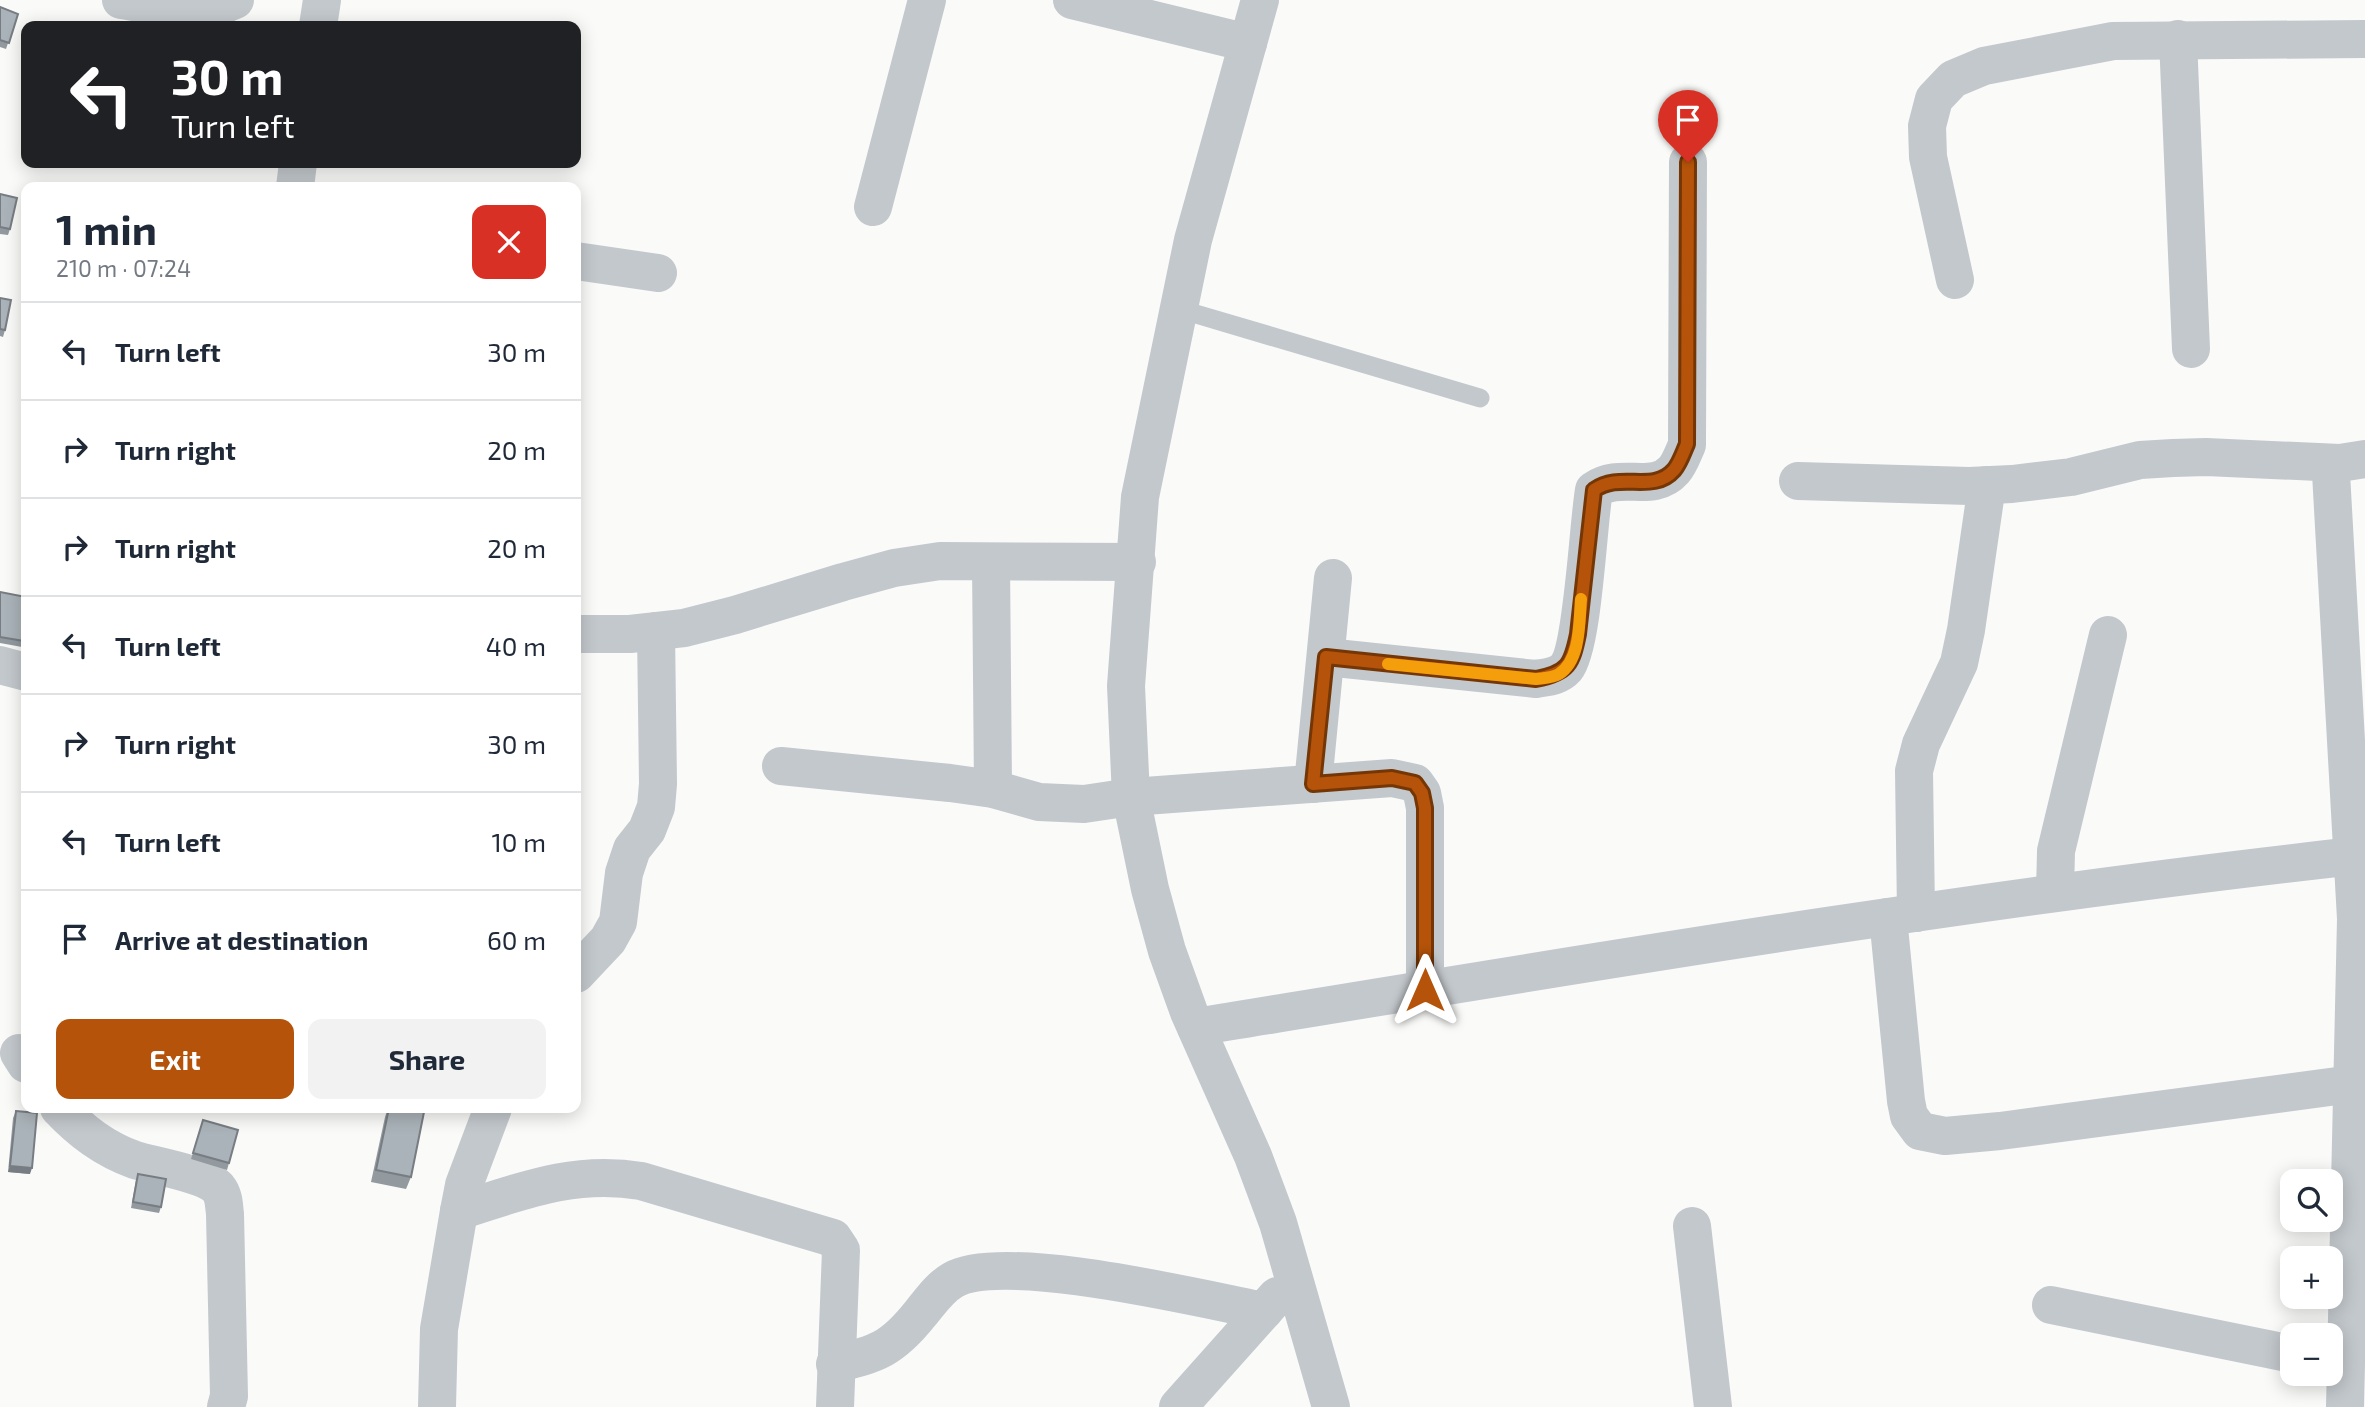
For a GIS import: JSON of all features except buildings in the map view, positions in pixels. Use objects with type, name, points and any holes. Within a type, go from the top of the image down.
[{"type":"street","points":[[121,0],[190,11],[207,10],[235,0]]},
{"type":"street","points":[[873,207],[928,0]]},
{"type":"street","points":[[1072,0],[1248,43]]},
{"type":"street","points":[[1260,0],[1193,240],[1190,312],[1140,497],[1126,686],[1131,797],[1150,889],[1167,951],[1196,1027],[1253,1156],[1278,1223],[1331,1407]]},
{"type":"street","points":[[2178,39],[2191,349]]},
{"type":"street","points":[[1955,280],[1928,157],[1927,126],[1934,99],[1953,79],[1984,66],[2113,41],[2365,39]]},
{"type":"street","points":[[1326,657],[1536,679],[1557,675],[1567,667],[1574,654],[1578,634],[1594,490],[1605,482],[1649,482],[1664,479],[1676,468],[1687,444],[1688,162]]},
{"type":"street","points":[[581,262],[658,273]]},
{"type":"street","points":[[1798,481],[1987,485],[2071,477],[2140,460],[2173,458],[2353,461]]},
{"type":"street","points":[[2343,1323],[2358,1189],[2352,1084],[2356,919],[2351,574],[2331,473],[2353,461]]},
{"type":"street","points":[[1987,485],[1959,663],[1921,744],[1914,771],[1902,915],[1906,1101],[1909,1116],[1920,1131],[1945,1136],[2352,1084]]},
{"type":"street","points":[[581,634],[631,634],[684,628],[894,568],[940,561],[1137,562]]},
{"type":"street","points":[[991,562],[993,789]]},
{"type":"street","points":[[1313,784],[1333,578]]},
{"type":"street","points":[[581,969],[608,940],[618,922],[624,873],[632,849],[647,830],[656,807],[656,631]]},
{"type":"street","points":[[2054,892],[2056,851],[2108,635]]},
{"type":"street","points":[[0,665],[21,671]]},
{"type":"street","points":[[780,766],[993,789],[1038,802],[1084,804],[1131,797],[1392,778],[1415,783],[1422,793],[1425,808],[1425,990]]},
{"type":"street","points":[[1196,1027],[2054,892],[2354,856]]},
{"type":"street","points":[[64,1113],[82,1132],[104,1146],[134,1159],[206,1180],[218,1188],[225,1214],[229,1396],[226,1407]]},
{"type":"street","points":[[438,1407],[439,1329],[459,1211],[464,1185],[491,1113]]},
{"type":"street","points":[[459,1211],[547,1183],[618,1177],[641,1181],[833,1238],[841,1250],[835,1407]]},
{"type":"street","points":[[1692,1226],[1713,1407]]},
{"type":"street","points":[[835,1364],[874,1355],[896,1341],[940,1288],[955,1278],[972,1272],[1036,1272],[1122,1283],[1264,1311]]},
{"type":"street","points":[[1178,1407],[1292,1279]]},
{"type":"street","points":[[2051,1306],[2280,1352]]},
{"type":"street","points":[[2342,1386],[2345,1407]]},
{"type":"lane","points":[[1190,312],[1480,398]]},
{"type":"slow traffic","points":[[1388,664],[1536,679],[1557,675],[1567,667],[1574,654],[1581,599]]},
{"type":"route","points":[[1425,990],[1425,808],[1422,793],[1415,783],[1392,778],[1313,784],[1326,657],[1536,679],[1557,675],[1567,667],[1574,654],[1578,634],[1594,490],[1605,482],[1649,482],[1664,479],[1676,468],[1687,444],[1688,162]]}]
